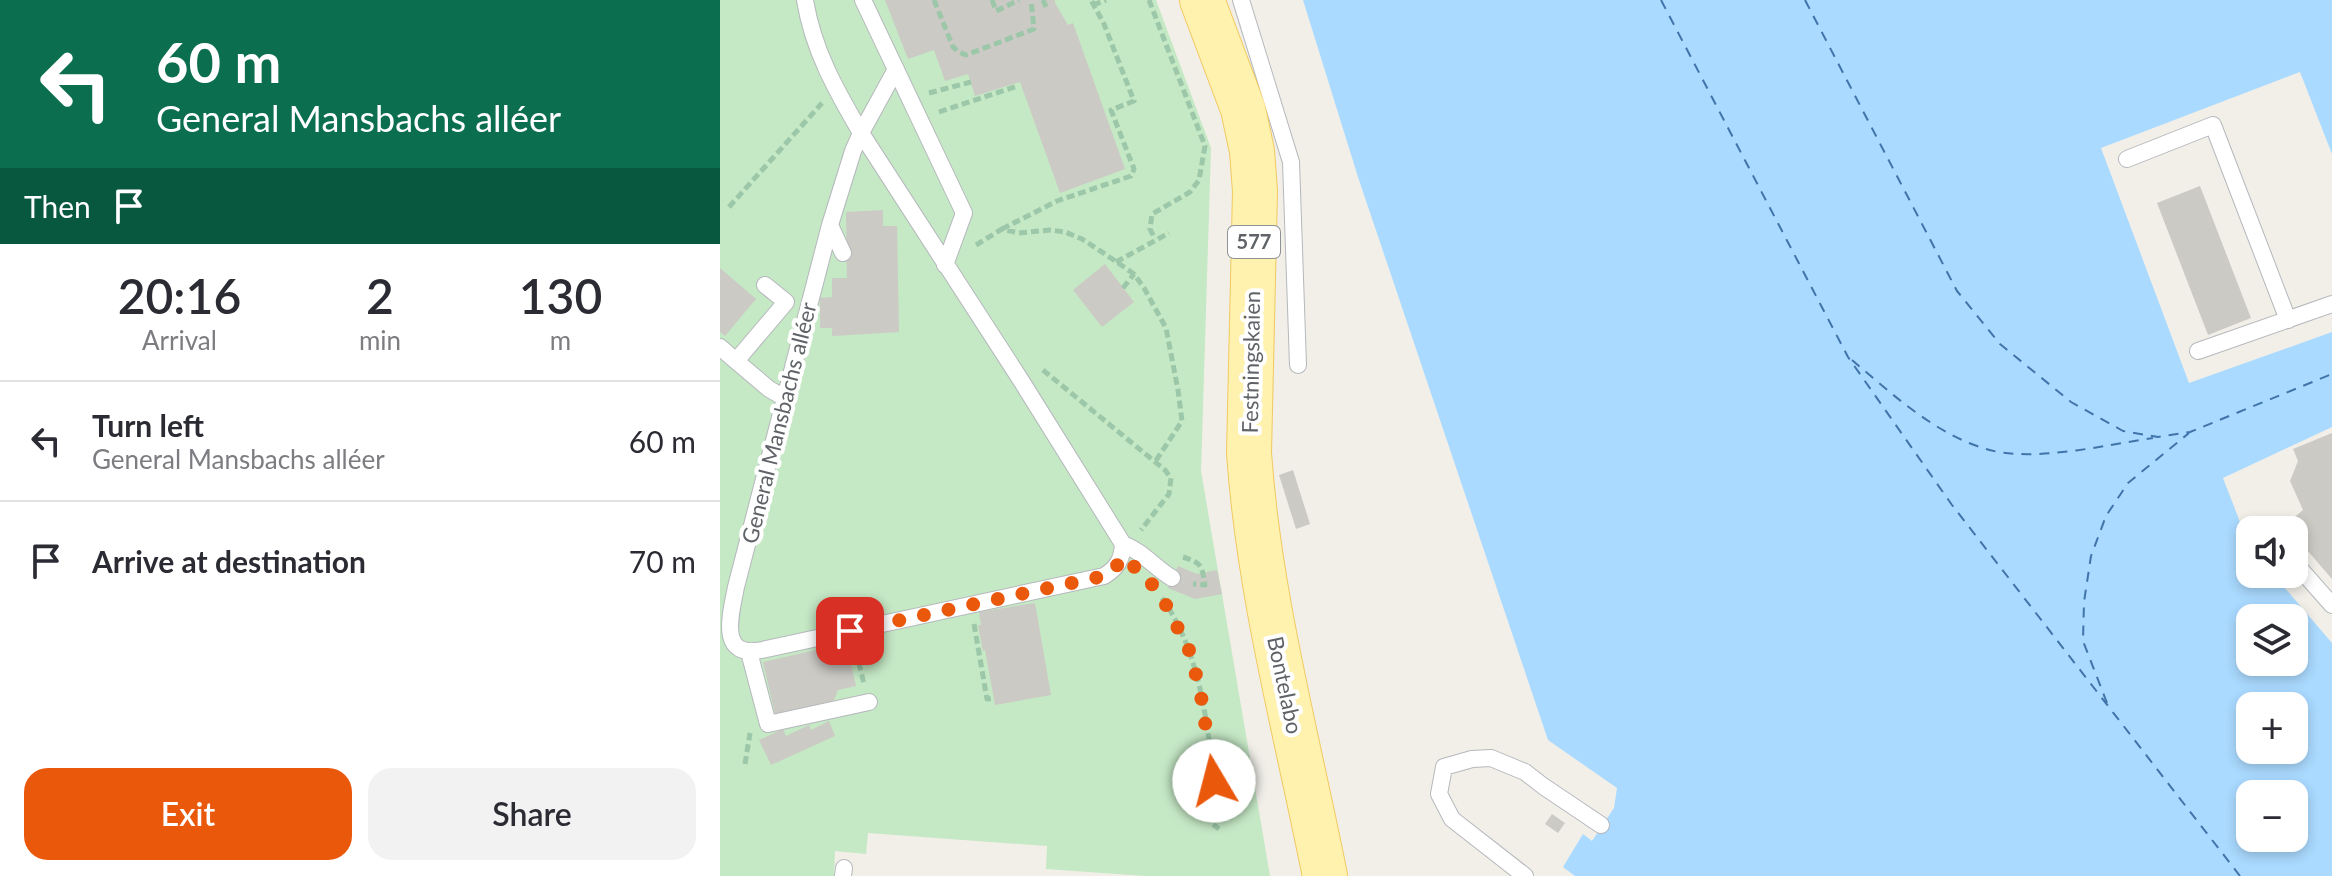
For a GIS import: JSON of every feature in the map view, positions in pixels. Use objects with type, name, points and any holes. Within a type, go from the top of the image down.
[{"type":"main road","name":"Festningskaien","points":[[1202,0],[1243,109],[1252,151],[1255,191],[1249,453],[1252,492]]},
{"type":"main road","name":"Bontelabo","points":[[1252,492],[1264,586],[1325,876]]},
{"type":"lane","points":[[805,0],[818,53],[835,89],[1022,382],[1123,551],[1134,548],[1172,578]]},
{"type":"lane","points":[[863,0],[964,213],[945,265]]},
{"type":"lane","points":[[1241,0],[1291,162],[1298,365]]},
{"type":"lane","name":"General Mansbachs alléer","points":[[896,69],[853,151],[830,225],[736,587],[725,649],[749,652],[1104,576],[1115,569],[1123,551]]},
{"type":"lane","points":[[2127,159],[2213,125],[2288,320]]},
{"type":"lane","points":[[830,225],[843,253]]},
{"type":"lane","points":[[736,361],[786,302],[765,285]]},
{"type":"lane","points":[[2198,351],[2332,304]]},
{"type":"lane","points":[[720,347],[769,389],[785,398]]},
{"type":"lane","points":[[2308,578],[2332,605]]},
{"type":"lane","points":[[749,652],[770,729],[869,702]]},
{"type":"lane","points":[[743,696],[760,691]]},
{"type":"lane","points":[[1525,876],[1452,819],[1439,794],[1444,767],[1472,759],[1491,758],[1525,772],[1601,825]]},
{"type":"path","points":[[934,0],[953,47],[966,55],[1034,29],[1031,0]]},
{"type":"path","points":[[992,0],[996,11],[1019,0]]},
{"type":"path","points":[[1106,0],[1092,2],[1104,24],[1134,101]]},
{"type":"path","points":[[1149,0],[1205,146],[1199,180],[1190,192],[1152,214],[1150,229],[1155,239]]},
{"type":"path","points":[[910,97],[971,82]]},
{"type":"path","points":[[919,119],[1018,86]]},
{"type":"path","points":[[729,207],[835,89]]},
{"type":"path","points":[[945,265],[1002,229],[1057,201],[1131,176],[1134,169],[1111,110],[1142,98]]},
{"type":"path","points":[[1002,229],[1019,233],[1050,230],[1082,239],[1134,274],[1144,288],[1166,328],[1182,421],[1155,462]]},
{"type":"path","points":[[1116,262],[1169,233]]},
{"type":"path","points":[[1123,288],[1134,274]]},
{"type":"path","points":[[1022,382],[1038,366],[1171,478],[1169,494],[1139,534]]},
{"type":"path","points":[[1123,551],[1165,603],[1191,654],[1201,696],[1218,810],[1210,822],[1219,829]]},
{"type":"path","points":[[1197,585],[1205,585],[1202,567]]},
{"type":"path","points":[[971,603],[987,699],[994,698]]},
{"type":"green space","points":[[720,0],[1156,0],[1211,148],[1201,471],[1270,876],[1145,876],[1046,869],[1047,846],[868,833],[866,854],[835,851],[834,876],[720,876]]},
{"type":"water","points":[[1303,0],[2332,0],[2332,154],[2300,72],[2101,148],[2189,383],[2332,332],[2332,427],[2223,478],[2238,516],[2236,588],[2285,588],[2299,604],[2236,604],[2236,676],[2308,676],[2308,615],[2332,643],[2332,876],[1575,876],[1563,867],[1583,834],[1592,841],[1614,808],[1617,788],[1548,740],[1358,177]]},
{"type":"building","points":[[885,0],[1055,0],[1068,25],[1073,23],[1125,169],[1060,193],[1020,82],[975,96],[968,74],[945,81],[934,50],[908,59]]},
{"type":"building","points":[[2200,186],[2251,318],[2208,335],[2157,203]]},
{"type":"building","points":[[883,210],[883,226],[897,226],[899,332],[832,336],[832,328],[820,328],[820,298],[832,297],[832,278],[847,278],[846,212]]},
{"type":"building","points":[[1105,264],[1134,302],[1102,327],[1073,290]]},
{"type":"building","points":[[720,268],[756,299],[725,336],[720,332]]},
{"type":"building","points":[[2332,433],[2332,579],[2308,551],[2308,516],[2296,516],[2303,510],[2290,481],[2298,461],[2293,449]]},
{"type":"building","points":[[1293,470],[1310,524],[1296,529],[1279,475]]},
{"type":"building","points":[[1178,566],[1197,574],[1217,570],[1222,594],[1195,599],[1168,588]]},
{"type":"building","points":[[1035,603],[1051,695],[995,705],[978,625],[981,625],[979,612]]},
{"type":"building","points":[[846,643],[856,686],[838,690],[829,704],[776,718],[763,662]]},
{"type":"building","points":[[829,721],[835,736],[771,765],[759,740],[783,729],[786,736],[809,725],[811,730]]},
{"type":"building","points":[[1552,814],[1565,823],[1558,833],[1545,824]]},
{"type":"ferry route","points":[[1661,0],[1848,357],[1952,505],[2240,876]]},
{"type":"ferry route","points":[[1805,0],[1957,291],[2000,344],[2071,402],[2123,431],[2158,437],[2190,432],[2332,374]]},
{"type":"ferry route","points":[[1852,360],[1932,423],[1949,434],[1986,449],[2004,453],[2046,454],[2153,438]]},
{"type":"ferry route","points":[[2107,703],[2083,641],[2084,602],[2091,556],[2106,516],[2128,483],[2189,433]]},
{"type":"route","points":[[850,631],[1104,576],[1115,569],[1122,557],[1147,577],[1180,629],[1191,654],[1214,781]]}]
